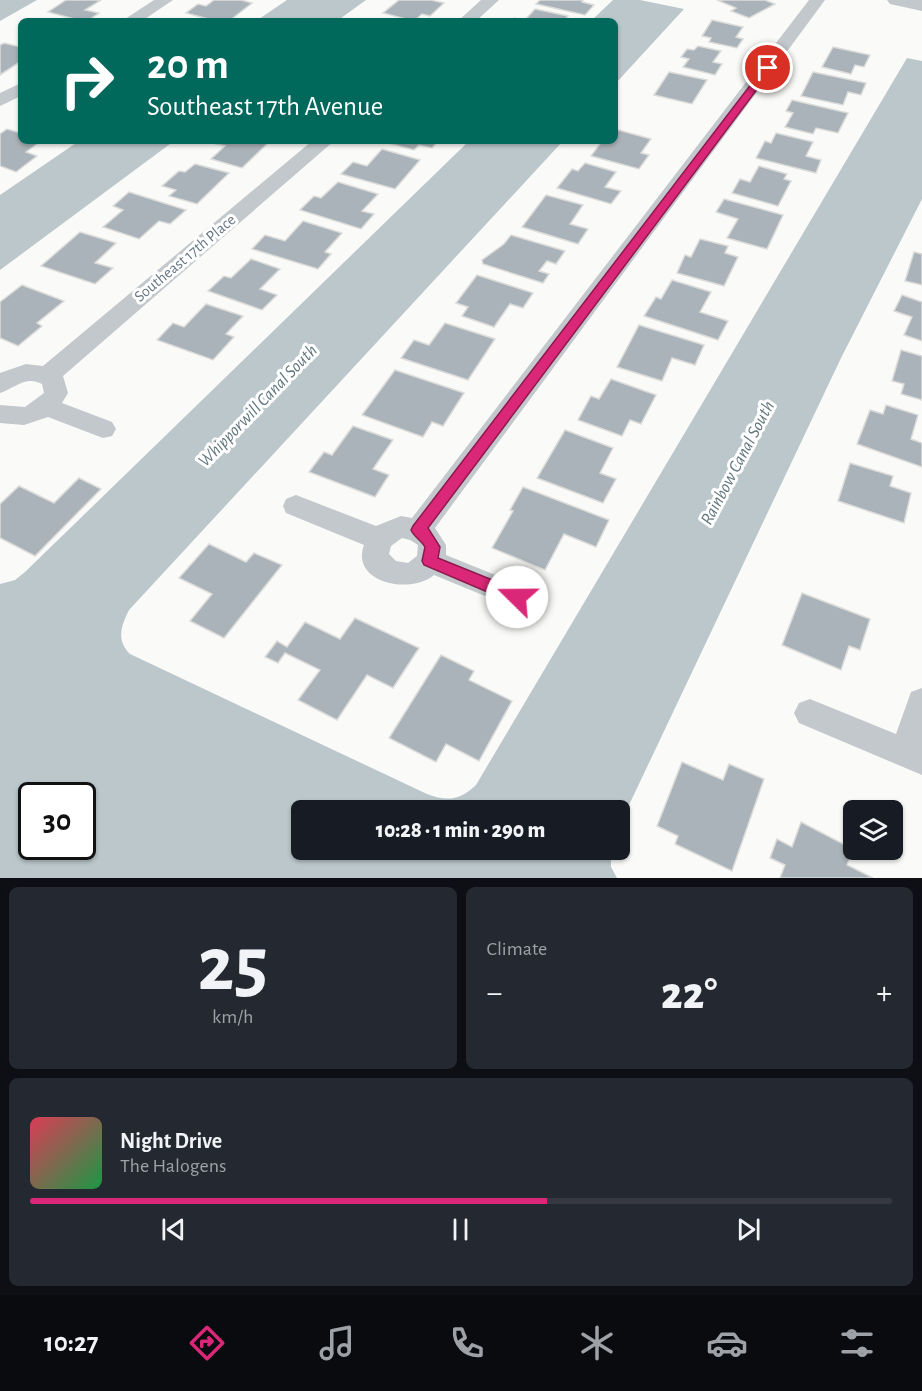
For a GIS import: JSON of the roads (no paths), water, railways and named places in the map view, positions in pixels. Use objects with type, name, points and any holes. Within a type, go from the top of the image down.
[{"type":"street","points":[[135,18],[165,0]]},
{"type":"street","points":[[470,18],[491,0]]},
{"type":"street","points":[[418,530],[817,0]]},
{"type":"street","points":[[897,0],[922,5]]},
{"type":"street","points":[[0,101],[18,90]]},
{"type":"street","name":"Southeast 17th Place","points":[[47,376],[320,144]]},
{"type":"street","points":[[0,384],[20,373],[39,373],[53,380],[56,393],[46,406],[27,416],[16,417],[0,414]]},
{"type":"street","points":[[46,406],[103,429]]},
{"type":"street","points":[[296,506],[379,539]]},
{"type":"street","points":[[401,527],[418,530],[425,534],[433,547],[430,561],[424,567],[408,574],[390,572],[382,567],[375,554],[379,539],[392,529],[401,527]]},
{"type":"street","points":[[430,561],[517,597]]},
{"type":"street","points":[[810,713],[914,756],[922,702]]},
{"type":"water","points":[[0,0],[37,0],[0,21]]},
{"type":"water","points":[[287,0],[366,0],[341,18],[260,18]]},
{"type":"water","points":[[613,0],[640,0],[684,9],[618,81],[618,18],[594,18]]},
{"type":"water","points":[[907,58],[922,61],[922,199],[841,358],[630,803],[630,800],[291,800],[291,860],[611,860],[611,867],[617,878],[0,878],[0,584],[15,580],[25,572],[466,144],[560,144],[129,610],[121,633],[123,643],[130,654],[427,794],[448,799],[459,797],[476,785]]},
{"type":"water","points":[[75,144],[170,144],[0,270],[0,195]]},
{"type":"water label","name":"Whipporwill Canal South","points":[[258,406]]},
{"type":"water label","name":"Rainbow Canal South","points":[[738,463]]}]
